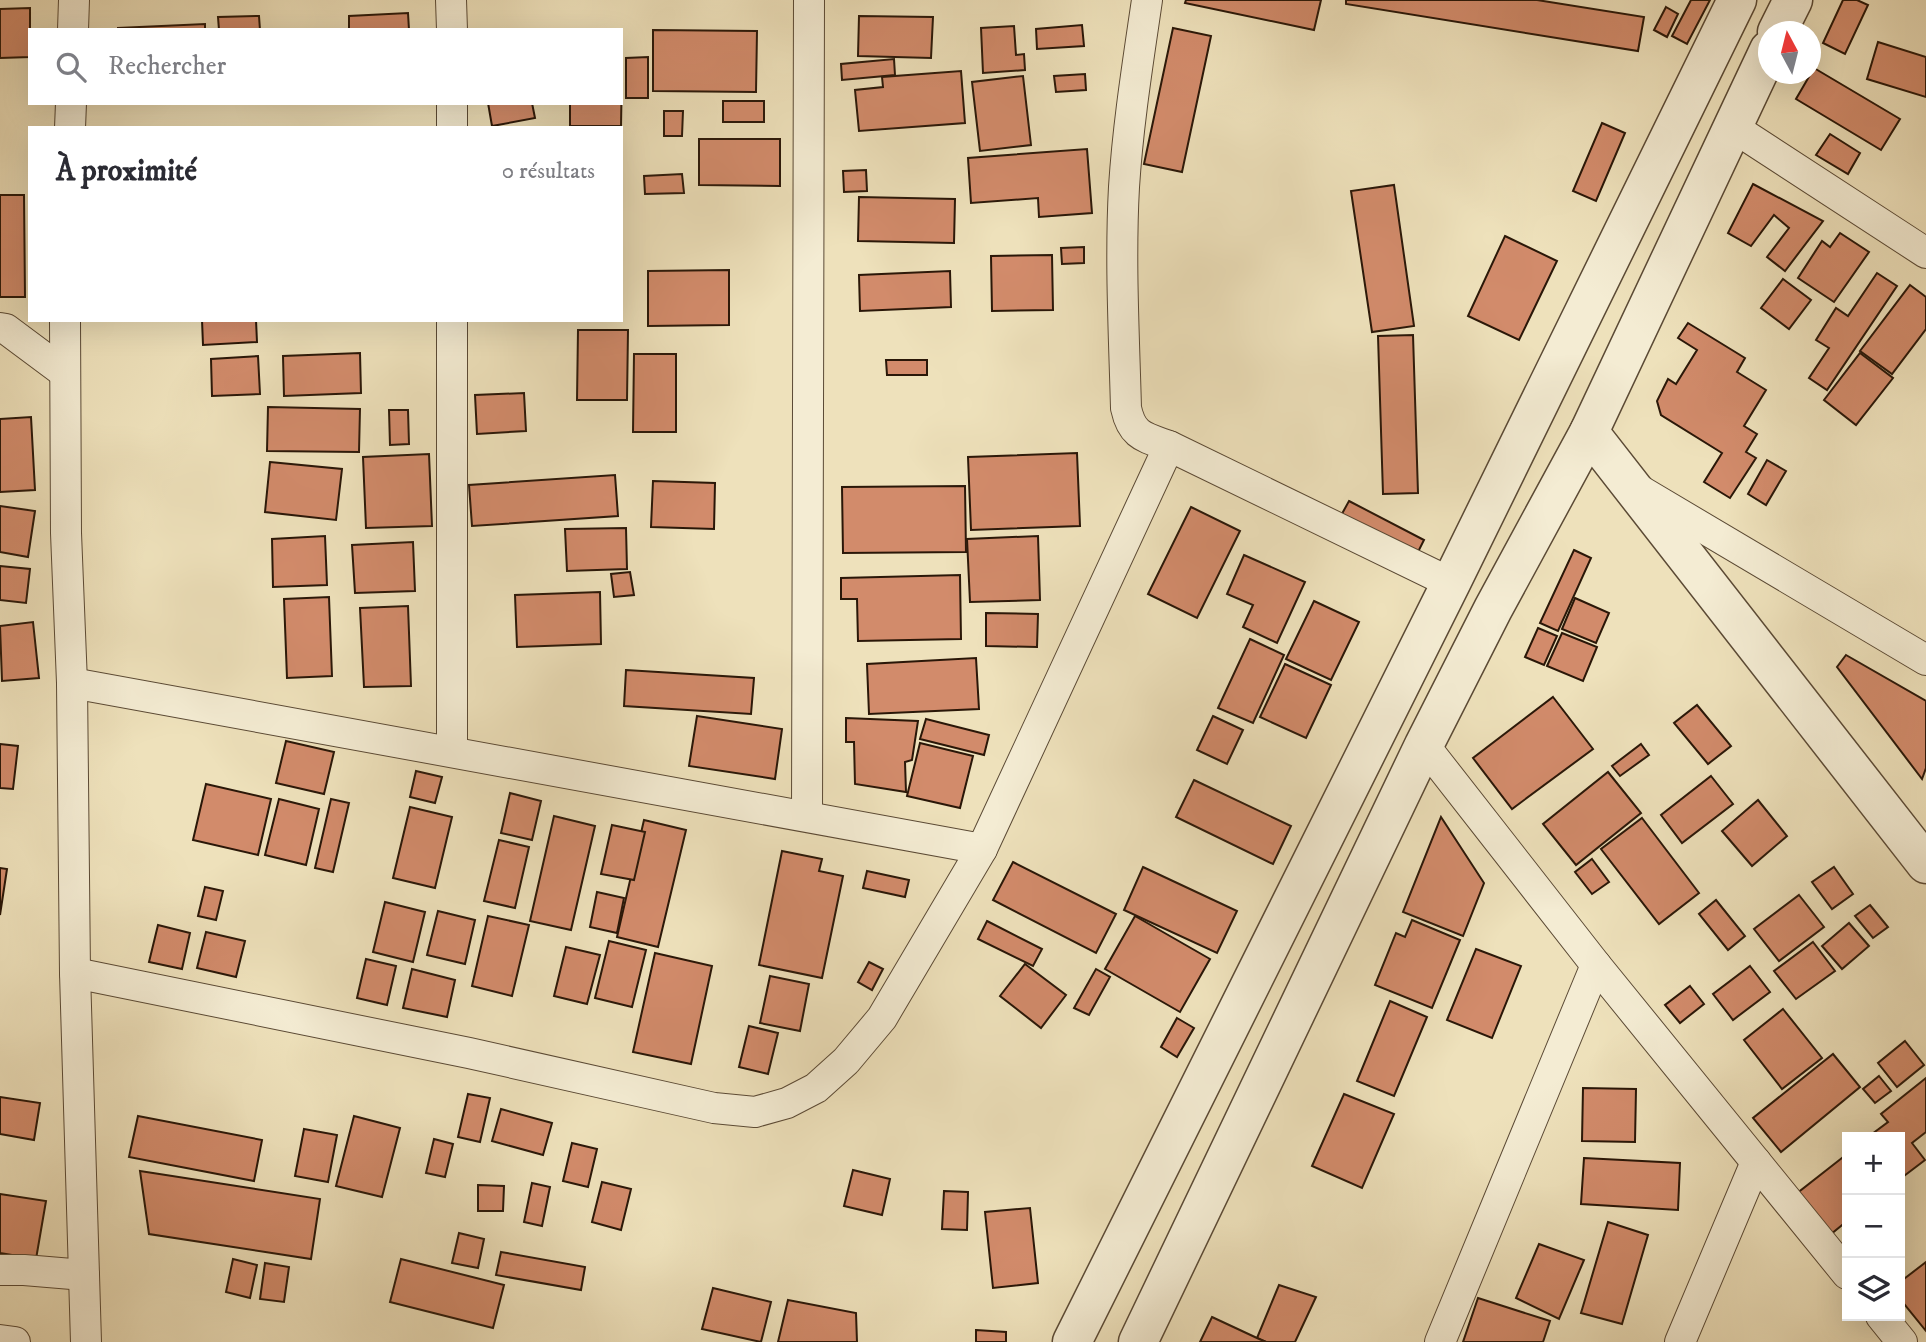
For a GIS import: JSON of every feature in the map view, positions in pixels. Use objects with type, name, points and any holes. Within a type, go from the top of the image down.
[{"type":"street","points":[[73,28],[74,0]]},
{"type":"street","points":[[452,0],[452,28]]},
{"type":"street","points":[[807,816],[809,0]]},
{"type":"street","points":[[1147,0],[1128,133],[1124,186],[1122,237],[1126,408],[1129,423],[1140,436],[1169,446],[1451,583]]},
{"type":"street","points":[[1072,1342],[1451,583],[1737,0]]},
{"type":"street","points":[[1782,21],[1793,0]]},
{"type":"street","points":[[1138,1342],[1424,746],[1493,609],[1588,432],[1758,72]]},
{"type":"street","points":[[70,126],[71,105]]},
{"type":"street","points":[[452,105],[452,126]]},
{"type":"street","points":[[1731,126],[1926,253]]},
{"type":"street","points":[[65,322],[66,533],[72,683],[75,973],[86,1342]]},
{"type":"street","points":[[452,322],[452,751]]},
{"type":"street","points":[[12,324],[65,373]]},
{"type":"street","points":[[1588,432],[1926,864]]},
{"type":"street","points":[[75,973],[469,1053],[714,1108],[755,1112],[787,1102],[816,1088],[846,1061],[883,1018],[982,849],[1169,446]]},
{"type":"street","points":[[1629,484],[1926,660]]},
{"type":"street","points":[[72,683],[982,849]]},
{"type":"street","points":[[1424,746],[1596,965],[1842,1268]]},
{"type":"street","points":[[1440,1342],[1596,965]]},
{"type":"street","points":[[1680,1342],[1756,1162]]},
{"type":"street","points":[[0,1270],[84,1275]]},
{"type":"street","points":[[1885,1321],[1902,1342]]},
{"type":"street","points":[[0,1340],[15,1342]]},
{"type":"building","points":[[1186,0],[1321,0],[1314,30],[1185,3]]},
{"type":"building","points":[[1346,0],[1537,0],[1644,17],[1638,51],[1346,4]]},
{"type":"building","points":[[1691,0],[1710,0],[1687,44],[1672,36]]},
{"type":"building","points":[[1843,0],[1857,0],[1868,5],[1845,54],[1823,43]]},
{"type":"building","points":[[1666,7],[1678,14],[1667,37],[1654,30]]},
{"type":"building","points":[[30,8],[28,57],[0,58],[0,9]]},
{"type":"building","points":[[408,13],[409,28],[349,28],[349,16]]},
{"type":"building","points":[[259,16],[260,28],[219,28],[218,17]]},
{"type":"building","points":[[859,16],[933,17],[931,58],[858,56]]},
{"type":"building","points":[[205,24],[205,28],[118,28]]},
{"type":"building","points":[[1082,25],[1084,46],[1037,49],[1036,29]]},
{"type":"building","points":[[1014,26],[1016,55],[1024,54],[1025,70],[983,73],[981,28]]},
{"type":"building","points":[[1173,28],[1211,36],[1182,172],[1144,164]]},
{"type":"building","points":[[653,30],[757,31],[756,92],[653,91]]},
{"type":"building","points":[[1878,42],[1926,57],[1926,97],[1867,79]]},
{"type":"building","points":[[648,57],[648,98],[626,98],[626,58]]},
{"type":"building","points":[[894,59],[895,75],[842,80],[841,64]]},
{"type":"building","points":[[961,71],[965,123],[859,131],[855,90],[883,87],[882,77]]},
{"type":"building","points":[[1821,72],[1900,119],[1881,150],[1796,99],[1805,84],[1821,84]]},
{"type":"building","points":[[1085,74],[1086,90],[1056,92],[1054,76]]},
{"type":"building","points":[[1023,76],[1031,145],[980,151],[972,82]]},
{"type":"building","points":[[723,101],[764,101],[764,122],[723,122]]},
{"type":"building","points":[[488,105],[532,105],[535,118],[492,126]]},
{"type":"building","points":[[570,105],[621,105],[621,126],[570,126]]},
{"type":"building","points":[[664,111],[683,111],[682,136],[664,136]]},
{"type":"building","points":[[1602,123],[1625,133],[1596,201],[1573,191]]},
{"type":"building","points":[[1830,134],[1860,153],[1848,174],[1816,155]]},
{"type":"building","points":[[699,139],[780,139],[780,186],[699,185]]},
{"type":"building","points":[[1087,149],[1092,213],[1039,217],[1038,198],[971,203],[968,158]]},
{"type":"building","points":[[866,170],[867,191],[844,192],[843,171]]},
{"type":"building","points":[[682,174],[684,193],[645,194],[644,176]]},
{"type":"building","points":[[1753,184],[1823,221],[1785,271],[1767,257],[1789,228],[1774,215],[1751,246],[1728,233]]},
{"type":"building","points":[[1394,185],[1414,326],[1372,332],[1351,191]]},
{"type":"building","points":[[0,195],[24,195],[25,297],[0,297]]},
{"type":"building","points":[[859,197],[955,199],[954,243],[858,241]]},
{"type":"building","points":[[1840,233],[1869,252],[1834,302],[1798,278],[1822,241],[1830,247]]},
{"type":"building","points":[[1505,236],[1557,261],[1519,340],[1468,316]]},
{"type":"building","points":[[1084,247],[1084,263],[1062,264],[1061,248]]},
{"type":"building","points":[[1052,255],[1053,310],[992,311],[991,256]]},
{"type":"building","points":[[729,270],[729,325],[648,326],[648,271]]},
{"type":"building","points":[[950,271],[951,307],[860,311],[859,275]]},
{"type":"building","points":[[1877,273],[1897,286],[1827,390],[1809,378],[1829,348],[1816,340],[1836,308],[1848,316]]},
{"type":"building","points":[[1783,279],[1811,300],[1789,329],[1761,308]]},
{"type":"building","points":[[1910,285],[1926,297],[1926,329],[1892,374],[1860,351]]},
{"type":"building","points":[[202,322],[256,322],[257,342],[203,345]]},
{"type":"building","points":[[1688,323],[1745,358],[1737,372],[1766,390],[1744,426],[1757,434],[1746,452],[1756,458],[1730,498],[1704,482],[1722,453],[1661,415],[1657,401],[1668,379],[1676,384],[1697,350],[1678,338]]},
{"type":"building","points":[[578,330],[628,330],[627,400],[577,400]]},
{"type":"building","points":[[1413,335],[1418,493],[1383,494],[1378,336]]},
{"type":"building","points":[[360,353],[361,393],[284,396],[283,356]]},
{"type":"building","points":[[1860,353],[1893,378],[1856,425],[1824,400]]},
{"type":"building","points":[[634,354],[676,354],[676,432],[633,432]]},
{"type":"building","points":[[258,356],[260,394],[212,396],[211,359]]},
{"type":"building","points":[[886,360],[927,360],[927,375],[887,375]]},
{"type":"building","points":[[524,393],[526,431],[477,434],[475,395]]},
{"type":"building","points":[[268,407],[360,409],[359,452],[267,451]]},
{"type":"building","points":[[389,410],[408,410],[409,444],[390,445]]},
{"type":"building","points":[[31,417],[35,490],[0,492],[0,419]]},
{"type":"building","points":[[1077,453],[1080,526],[971,530],[968,457]]},
{"type":"building","points":[[429,454],[432,526],[366,528],[363,457]]},
{"type":"building","points":[[1767,460],[1786,471],[1766,505],[1748,494]]},
{"type":"building","points":[[270,462],[342,469],[336,520],[265,512]]},
{"type":"building","points":[[615,475],[618,516],[472,526],[469,485]]},
{"type":"building","points":[[653,481],[715,483],[714,529],[651,527]]},
{"type":"building","points":[[965,486],[966,552],[843,553],[842,487]]},
{"type":"building","points":[[1349,501],[1424,540],[1414,560],[1338,521]]},
{"type":"building","points":[[0,506],[35,511],[28,557],[0,552]]},
{"type":"building","points":[[1191,507],[1240,531],[1197,618],[1148,594]]},
{"type":"building","points":[[626,528],[627,569],[567,571],[565,529]]},
{"type":"building","points":[[325,536],[327,585],[273,587],[272,539]]},
{"type":"building","points":[[1038,536],[1040,600],[970,602],[967,539]]},
{"type":"building","points":[[413,542],[415,591],[355,593],[352,545]]},
{"type":"building","points":[[1574,550],[1591,558],[1558,631],[1540,623]]},
{"type":"building","points":[[1244,555],[1305,582],[1277,643],[1243,627],[1253,605],[1227,594]]},
{"type":"building","points":[[0,566],[30,569],[26,603],[0,600]]},
{"type":"building","points":[[630,572],[634,595],[614,597],[611,574]]},
{"type":"building","points":[[960,575],[961,639],[858,641],[857,599],[841,599],[841,578]]},
{"type":"building","points":[[600,592],[601,644],[517,647],[515,595]]},
{"type":"building","points":[[329,597],[332,676],[287,678],[284,599]]},
{"type":"building","points":[[1575,598],[1609,613],[1596,643],[1562,629]]},
{"type":"building","points":[[1314,601],[1359,622],[1331,680],[1286,659]]},
{"type":"building","points":[[408,606],[411,686],[364,687],[360,608]]},
{"type":"building","points":[[986,613],[1038,614],[1037,647],[986,646]]},
{"type":"building","points":[[33,622],[39,678],[2,681],[0,626]]},
{"type":"building","points":[[1538,628],[1557,636],[1544,665],[1525,657]]},
{"type":"building","points":[[1562,633],[1597,647],[1583,681],[1547,666]]},
{"type":"building","points":[[1250,639],[1284,655],[1253,723],[1218,708]]},
{"type":"building","points":[[1846,655],[1926,701],[1926,768],[1922,779],[1837,667]]},
{"type":"building","points":[[976,658],[979,709],[869,714],[867,664]]},
{"type":"building","points":[[1285,664],[1331,685],[1306,738],[1260,717]]},
{"type":"building","points":[[626,670],[754,678],[751,714],[624,706]]},
{"type":"building","points":[[1553,697],[1593,749],[1512,809],[1473,758]]},
{"type":"building","points":[[1697,705],[1731,746],[1708,764],[1674,723]]},
{"type":"building","points":[[697,716],[782,729],[775,779],[689,766]]},
{"type":"building","points":[[1213,716],[1243,730],[1227,764],[1197,750]]},
{"type":"building","points":[[846,718],[918,721],[912,760],[905,762],[906,792],[855,784],[854,742],[846,742]]},
{"type":"building","points":[[926,719],[989,735],[984,755],[920,739]]},
{"type":"building","points":[[286,741],[334,752],[324,794],[276,783]]},
{"type":"building","points":[[920,743],[973,756],[960,808],[907,796]]},
{"type":"building","points":[[0,744],[18,746],[13,789],[0,788]]},
{"type":"building","points":[[1641,744],[1649,755],[1620,776],[1612,766]]},
{"type":"building","points":[[416,771],[442,777],[435,803],[410,797]]},
{"type":"building","points":[[1608,772],[1641,813],[1576,865],[1543,824]]},
{"type":"building","points":[[1711,776],[1733,804],[1682,843],[1661,815]]},
{"type":"building","points":[[1194,780],[1291,826],[1273,864],[1176,817]]},
{"type":"building","points":[[206,784],[271,799],[258,855],[193,840]]},
{"type":"building","points":[[510,793],[541,801],[532,840],[501,833]]},
{"type":"building","points":[[279,799],[319,809],[306,865],[265,855]]},
{"type":"building","points":[[331,799],[349,803],[333,872],[315,868]]},
{"type":"building","points":[[1758,800],[1787,836],[1752,866],[1722,831]]},
{"type":"building","points":[[410,807],[452,817],[435,888],[393,878]]},
{"type":"building","points":[[554,816],[595,826],[571,930],[530,921]]},
{"type":"building","points":[[1441,817],[1484,883],[1463,936],[1403,912]]},
{"type":"building","points":[[1642,818],[1699,893],[1659,924],[1601,849]]},
{"type":"building","points":[[644,820],[686,830],[658,947],[617,937]]},
{"type":"building","points":[[612,825],[645,832],[634,880],[601,874]]},
{"type":"building","points":[[499,840],[529,847],[515,908],[484,901]]},
{"type":"building","points":[[782,851],[822,859],[819,871],[843,876],[822,978],[759,965]]},
{"type":"building","points":[[1592,859],[1609,882],[1592,894],[1575,872]]},
{"type":"building","points":[[1013,862],[1116,914],[1096,953],[993,900]]},
{"type":"building","points":[[1143,867],[1237,911],[1217,953],[1124,910]]},
{"type":"building","points":[[1834,867],[1853,894],[1832,909],[1812,882]]},
{"type":"building","points":[[0,868],[7,869],[0,915]]},
{"type":"building","points":[[867,871],[909,880],[905,897],[863,888]]},
{"type":"building","points":[[205,887],[223,891],[216,920],[198,916]]},
{"type":"building","points":[[597,892],[624,898],[617,933],[590,927]]},
{"type":"building","points":[[1799,895],[1824,927],[1779,961],[1754,929]]},
{"type":"building","points":[[1716,900],[1745,936],[1728,950],[1699,914]]},
{"type":"building","points":[[385,902],[425,912],[413,962],[373,952]]},
{"type":"building","points":[[1870,905],[1888,927],[1873,938],[1855,916]]},
{"type":"building","points":[[438,911],[475,920],[465,964],[427,955]]},
{"type":"building","points":[[488,916],[529,925],[512,996],[472,986]]},
{"type":"building","points":[[1135,916],[1210,959],[1180,1012],[1105,969]]},
{"type":"building","points":[[1412,920],[1460,940],[1432,1008],[1375,985],[1396,933],[1405,937]]},
{"type":"building","points":[[987,921],[1042,949],[1033,966],[978,939]]},
{"type":"building","points":[[1849,923],[1869,946],[1842,969],[1822,946]]},
{"type":"building","points":[[158,925],[190,933],[182,969],[149,962]]},
{"type":"building","points":[[206,932],[245,941],[236,977],[197,968]]},
{"type":"building","points":[[609,941],[646,950],[632,1007],[595,998]]},
{"type":"building","points":[[1813,942],[1835,971],[1796,999],[1774,971]]},
{"type":"building","points":[[566,947],[600,955],[587,1004],[554,996]]},
{"type":"building","points":[[1476,949],[1521,966],[1492,1038],[1447,1020]]},
{"type":"building","points":[[655,953],[712,966],[691,1064],[633,1052]]},
{"type":"building","points":[[366,959],[396,966],[387,1005],[357,998]]},
{"type":"building","points":[[869,962],[883,969],[872,990],[858,982]]},
{"type":"building","points":[[1025,964],[1066,995],[1041,1028],[1000,996]]},
{"type":"building","points":[[1750,966],[1770,992],[1733,1020],[1713,994]]},
{"type":"building","points":[[412,969],[455,980],[447,1017],[403,1008]]},
{"type":"building","points":[[1096,969],[1110,977],[1089,1015],[1074,1008]]},
{"type":"building","points":[[770,976],[809,984],[800,1031],[760,1023]]},
{"type":"building","points":[[1690,986],[1704,1004],[1680,1023],[1665,1005]]},
{"type":"building","points":[[1390,1001],[1427,1017],[1394,1096],[1357,1081]]},
{"type":"building","points":[[1783,1009],[1822,1058],[1782,1089],[1744,1040]]},
{"type":"building","points":[[1177,1018],[1194,1028],[1177,1057],[1161,1047]]},
{"type":"building","points":[[749,1026],[778,1033],[768,1074],[739,1067]]},
{"type":"building","points":[[1905,1041],[1924,1065],[1897,1087],[1878,1063]]},
{"type":"building","points":[[1833,1054],[1860,1087],[1781,1152],[1753,1118]]},
{"type":"building","points":[[1879,1076],[1891,1091],[1875,1103],[1863,1089]]},
{"type":"building","points":[[1926,1078],[1926,1132],[1912,1143],[1925,1160],[1905,1175],[1905,1132],[1875,1132],[1888,1122],[1881,1114]]},
{"type":"building","points":[[1583,1088],[1636,1089],[1635,1142],[1582,1141]]},
{"type":"building","points":[[468,1094],[490,1098],[480,1142],[458,1137]]},
{"type":"building","points":[[1344,1094],[1394,1114],[1362,1188],[1312,1166]]},
{"type":"building","points":[[0,1097],[40,1103],[34,1140],[0,1134]]},
{"type":"building","points":[[501,1109],[552,1123],[543,1155],[492,1141]]},
{"type":"building","points":[[138,1116],[262,1140],[254,1181],[129,1157]]},
{"type":"building","points":[[354,1116],[400,1128],[382,1197],[336,1186]]},
{"type":"building","points":[[304,1129],[337,1135],[328,1182],[295,1176]]},
{"type":"building","points":[[434,1139],[453,1144],[445,1177],[426,1173]]},
{"type":"building","points":[[572,1143],[597,1149],[588,1187],[563,1181]]},
{"type":"building","points":[[1584,1158],[1680,1163],[1678,1210],[1581,1204]]},
{"type":"building","points":[[1842,1158],[1842,1225],[1825,1239],[1791,1198]]},
{"type":"building","points":[[853,1170],[890,1179],[882,1215],[844,1206]]},
{"type":"building","points":[[140,1171],[320,1199],[311,1259],[149,1234]]},
{"type":"building","points":[[602,1182],[631,1189],[621,1230],[592,1222]]},
{"type":"building","points":[[532,1183],[550,1187],[542,1226],[524,1222]]},
{"type":"building","points":[[478,1185],[504,1186],[503,1211],[478,1211]]},
{"type":"building","points":[[944,1191],[968,1192],[967,1230],[942,1229]]},
{"type":"building","points":[[0,1194],[46,1201],[36,1259],[0,1253]]},
{"type":"building","points":[[1030,1208],[1038,1283],[993,1288],[985,1212]]},
{"type":"building","points":[[1608,1222],[1648,1235],[1622,1324],[1581,1313]]},
{"type":"building","points":[[459,1233],[484,1239],[478,1268],[452,1263]]},
{"type":"building","points":[[1539,1244],[1584,1260],[1559,1319],[1516,1298]]},
{"type":"building","points":[[501,1252],[585,1267],[581,1290],[496,1275]]},
{"type":"building","points":[[233,1259],[257,1265],[250,1298],[226,1292]]},
{"type":"building","points":[[401,1259],[504,1285],[493,1328],[390,1302]]},
{"type":"building","points":[[1926,1262],[1926,1331],[1905,1305],[1905,1278]]},
{"type":"building","points":[[265,1263],[289,1267],[284,1302],[260,1299]]},
{"type":"building","points":[[1279,1285],[1316,1297],[1295,1342],[1266,1342],[1257,1338]]},
{"type":"building","points":[[713,1288],[771,1302],[761,1342],[702,1329]]},
{"type":"building","points":[[1478,1298],[1550,1321],[1543,1342],[1463,1342]]},
{"type":"building","points":[[788,1300],[856,1313],[857,1342],[778,1342]]},
{"type":"building","points":[[1212,1317],[1257,1338],[1266,1342],[1200,1342]]},
{"type":"building","points":[[976,1330],[1006,1332],[1006,1342],[976,1342]]}]
